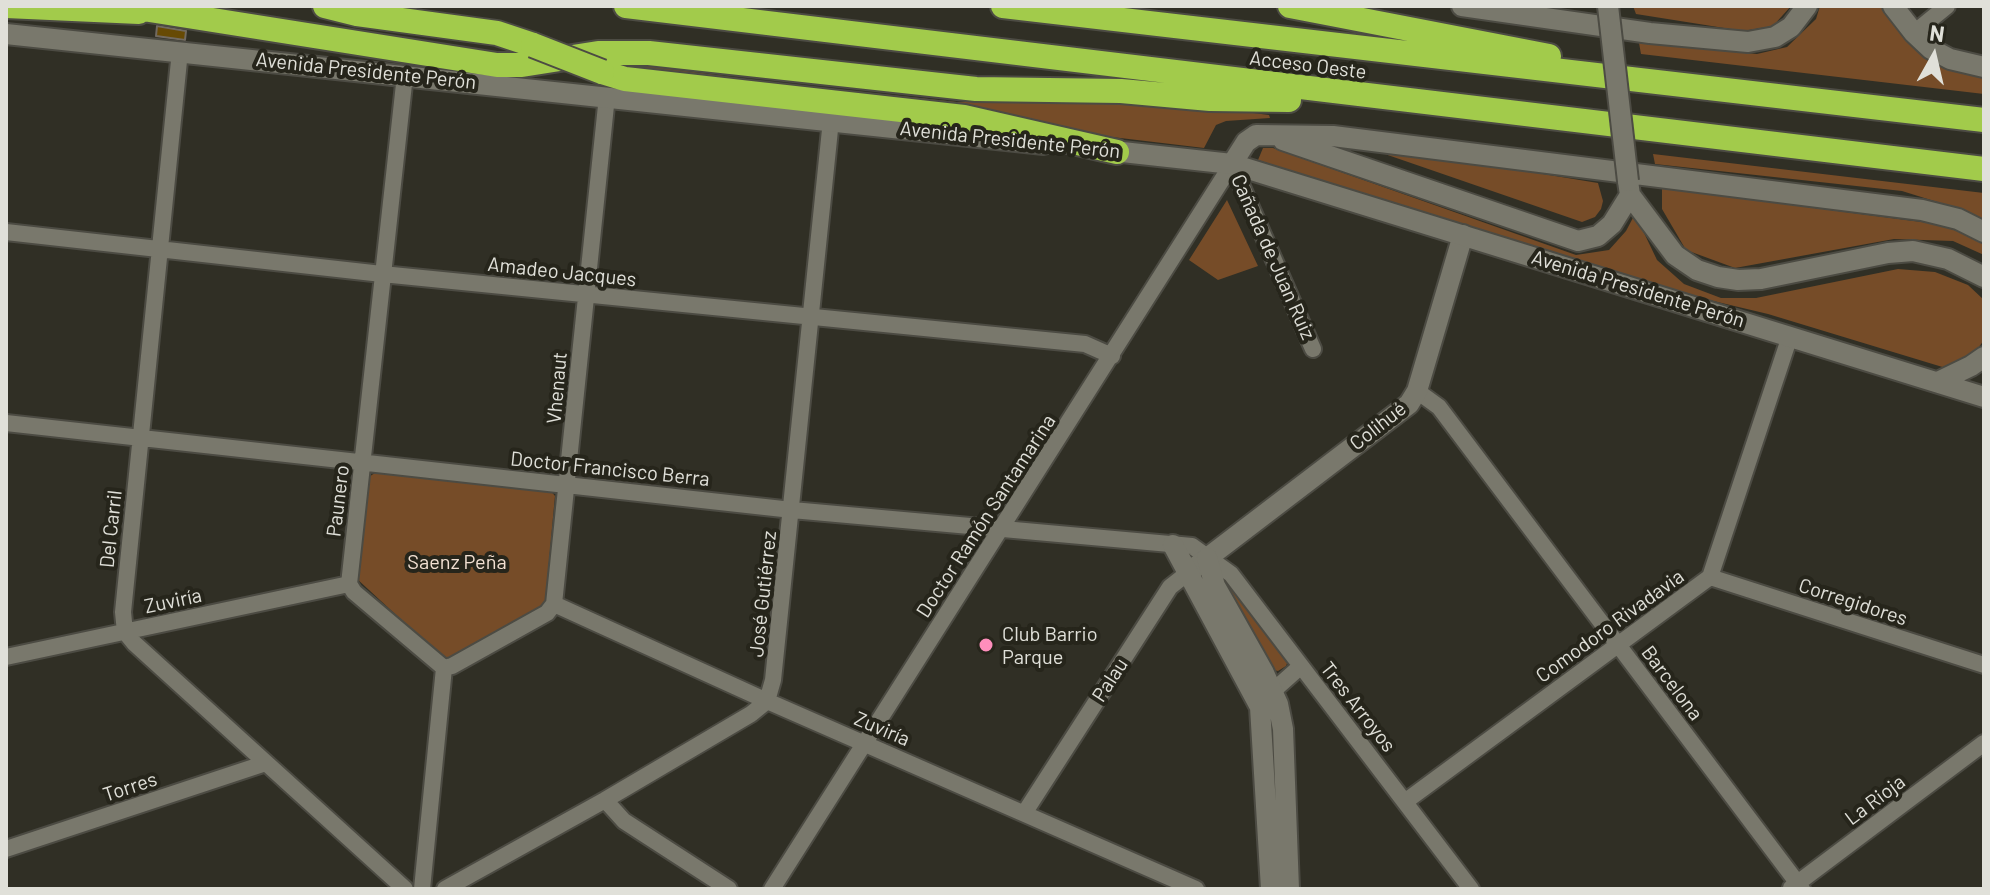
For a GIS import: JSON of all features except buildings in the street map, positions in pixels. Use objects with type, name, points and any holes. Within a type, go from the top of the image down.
[{"type":"highway","points":[[6,6],[175,14]]},
{"type":"highway","points":[[124,6],[497,65],[522,65],[620,52],[976,89],[1121,91],[1210,99],[1419,102]]},
{"type":"highway","points":[[325,6],[357,14],[497,33],[625,79],[964,117],[1117,152]]},
{"type":"highway","name":"Acceso Oeste","points":[[626,6],[1984,169]]},
{"type":"highway","name":"Acceso Oeste","points":[[1003,6],[1984,120]]},
{"type":"highway","points":[[1290,6],[1693,86]]},
{"type":"main road","points":[[1462,6],[1650,33],[1748,42],[1775,37],[1791,27],[1807,6]]},
{"type":"main road","points":[[1268,135],[1583,241],[1603,233],[1615,220],[1629,188],[1608,6]]},
{"type":"main road","points":[[1893,6],[1931,49],[1950,59],[1984,67]]},
{"type":"main road","name":"Avenida Presidente Perón","points":[[6,34],[1232,164],[1984,397]]},
{"type":"main road","points":[[1232,164],[1250,138],[1259,134],[1333,136],[1915,209],[1958,219],[1984,232]]},
{"type":"main road","name":"Avenida Presidente Perón","points":[[1629,188],[1675,255],[1697,270],[1718,277],[1761,279],[1888,253],[1913,251],[1948,259],[1984,277]]},
{"type":"main road","name":"Colihué","points":[[1207,558],[1409,404],[1417,391],[1463,235]]},
{"type":"main road","points":[[1938,382],[1964,371],[1984,357]]},
{"type":"main road","points":[[1173,545],[1260,707],[1271,889]]},
{"type":"main road","points":[[1207,558],[1215,586],[1273,691],[1283,729],[1289,889]]},
{"type":"main road","name":"Palau","points":[[1189,572],[1207,558]]},
{"type":"street","points":[[1914,33],[1947,6]]},
{"type":"street","name":"Del Carril","points":[[125,632],[123,612],[180,51]]},
{"type":"street","name":"Paunero","points":[[349,584],[405,75]]},
{"type":"street","name":"Vhenaut","points":[[554,604],[607,96]]},
{"type":"street","name":"José Gutiérrez","points":[[767,701],[773,680],[792,510],[831,120]]},
{"type":"street","name":"Cañada de Juan Ruiz","points":[[1232,164],[1313,349]]},
{"type":"street","name":"Doctor Ramón Santamarina","points":[[772,889],[1232,164]]},
{"type":"street","name":"Amadeo Jacques","points":[[6,232],[382,274],[1085,344],[1112,356]]},
{"type":"street","name":"Comodoro Rivadavia","points":[[1406,801],[1710,577],[1790,336]]},
{"type":"street","name":"Barcelona","points":[[1417,391],[1439,407],[1796,887]]},
{"type":"street","name":"Doctor Francisco Berra","points":[[6,423],[792,510],[1192,546],[1207,558]]},
{"type":"street","name":"Tres Arroyos","points":[[1207,558],[1231,574],[1471,889]]},
{"type":"street","name":"Palau","points":[[1025,812],[1170,587],[1189,572]]},
{"type":"street","name":"Corregidores","points":[[1710,577],[1984,665]]},
{"type":"street","points":[[349,584],[354,592],[444,668]]},
{"type":"street","name":"Zuviría","points":[[6,657],[349,584]]},
{"type":"street","points":[[444,668],[547,613],[554,604]]},
{"type":"street","name":"Zuviría","points":[[554,604],[1196,889]]},
{"type":"street","points":[[125,632],[405,889]]},
{"type":"street","points":[[1273,691],[1301,666]]},
{"type":"street","points":[[422,889],[444,668]]},
{"type":"street","points":[[445,889],[605,800],[751,714],[767,701]]},
{"type":"street","name":"La Rioja","points":[[1796,887],[1984,743]]},
{"type":"street","name":"Torres","points":[[6,849],[266,763]]},
{"type":"street","points":[[605,800],[624,821],[729,889]]},
{"type":"green space","points":[[1633,6],[1791,6],[1773,26],[1743,31],[1636,14]]},
{"type":"green space","points":[[1820,6],[1883,6],[1914,46],[1984,74],[1984,94],[1641,54],[1639,43],[1757,54],[1787,47],[1816,19]]},
{"type":"green space","points":[[596,59],[957,102],[1063,99],[1191,105],[1269,115],[1270,118],[1226,121],[1216,125],[1204,148],[591,64]]},
{"type":"green space","points":[[1379,147],[1598,183],[1603,201],[1601,209],[1595,217],[1582,222],[1379,152]]},
{"type":"green space","points":[[1263,148],[1273,148],[1576,255],[1609,250],[1626,231],[1635,214],[1657,260],[1684,284],[1721,298],[1756,298],[1898,269],[1935,272],[1968,285],[1984,300],[1984,340],[1976,351],[1949,369],[1768,314],[1688,295],[1352,192],[1258,160]]},
{"type":"green space","points":[[1653,154],[1984,193],[1984,224],[1966,211],[1902,191],[1655,164]]},
{"type":"green space","points":[[1662,188],[1937,224],[1971,236],[1984,245],[1984,255],[1953,241],[1894,239],[1735,268],[1686,250],[1662,209]]},
{"type":"green space","points":[[1227,200],[1258,266],[1218,280],[1189,260]]},
{"type":"green space","name":"Saenz Peña","points":[[375,473],[550,490],[555,496],[545,605],[446,661],[356,578],[367,478]]},
{"type":"green space","points":[[1226,579],[1288,661],[1286,666],[1278,671],[1273,670],[1223,582]]},
{"type":"place","name":"Club Barrio Parque","points":[[986,645]]}]
